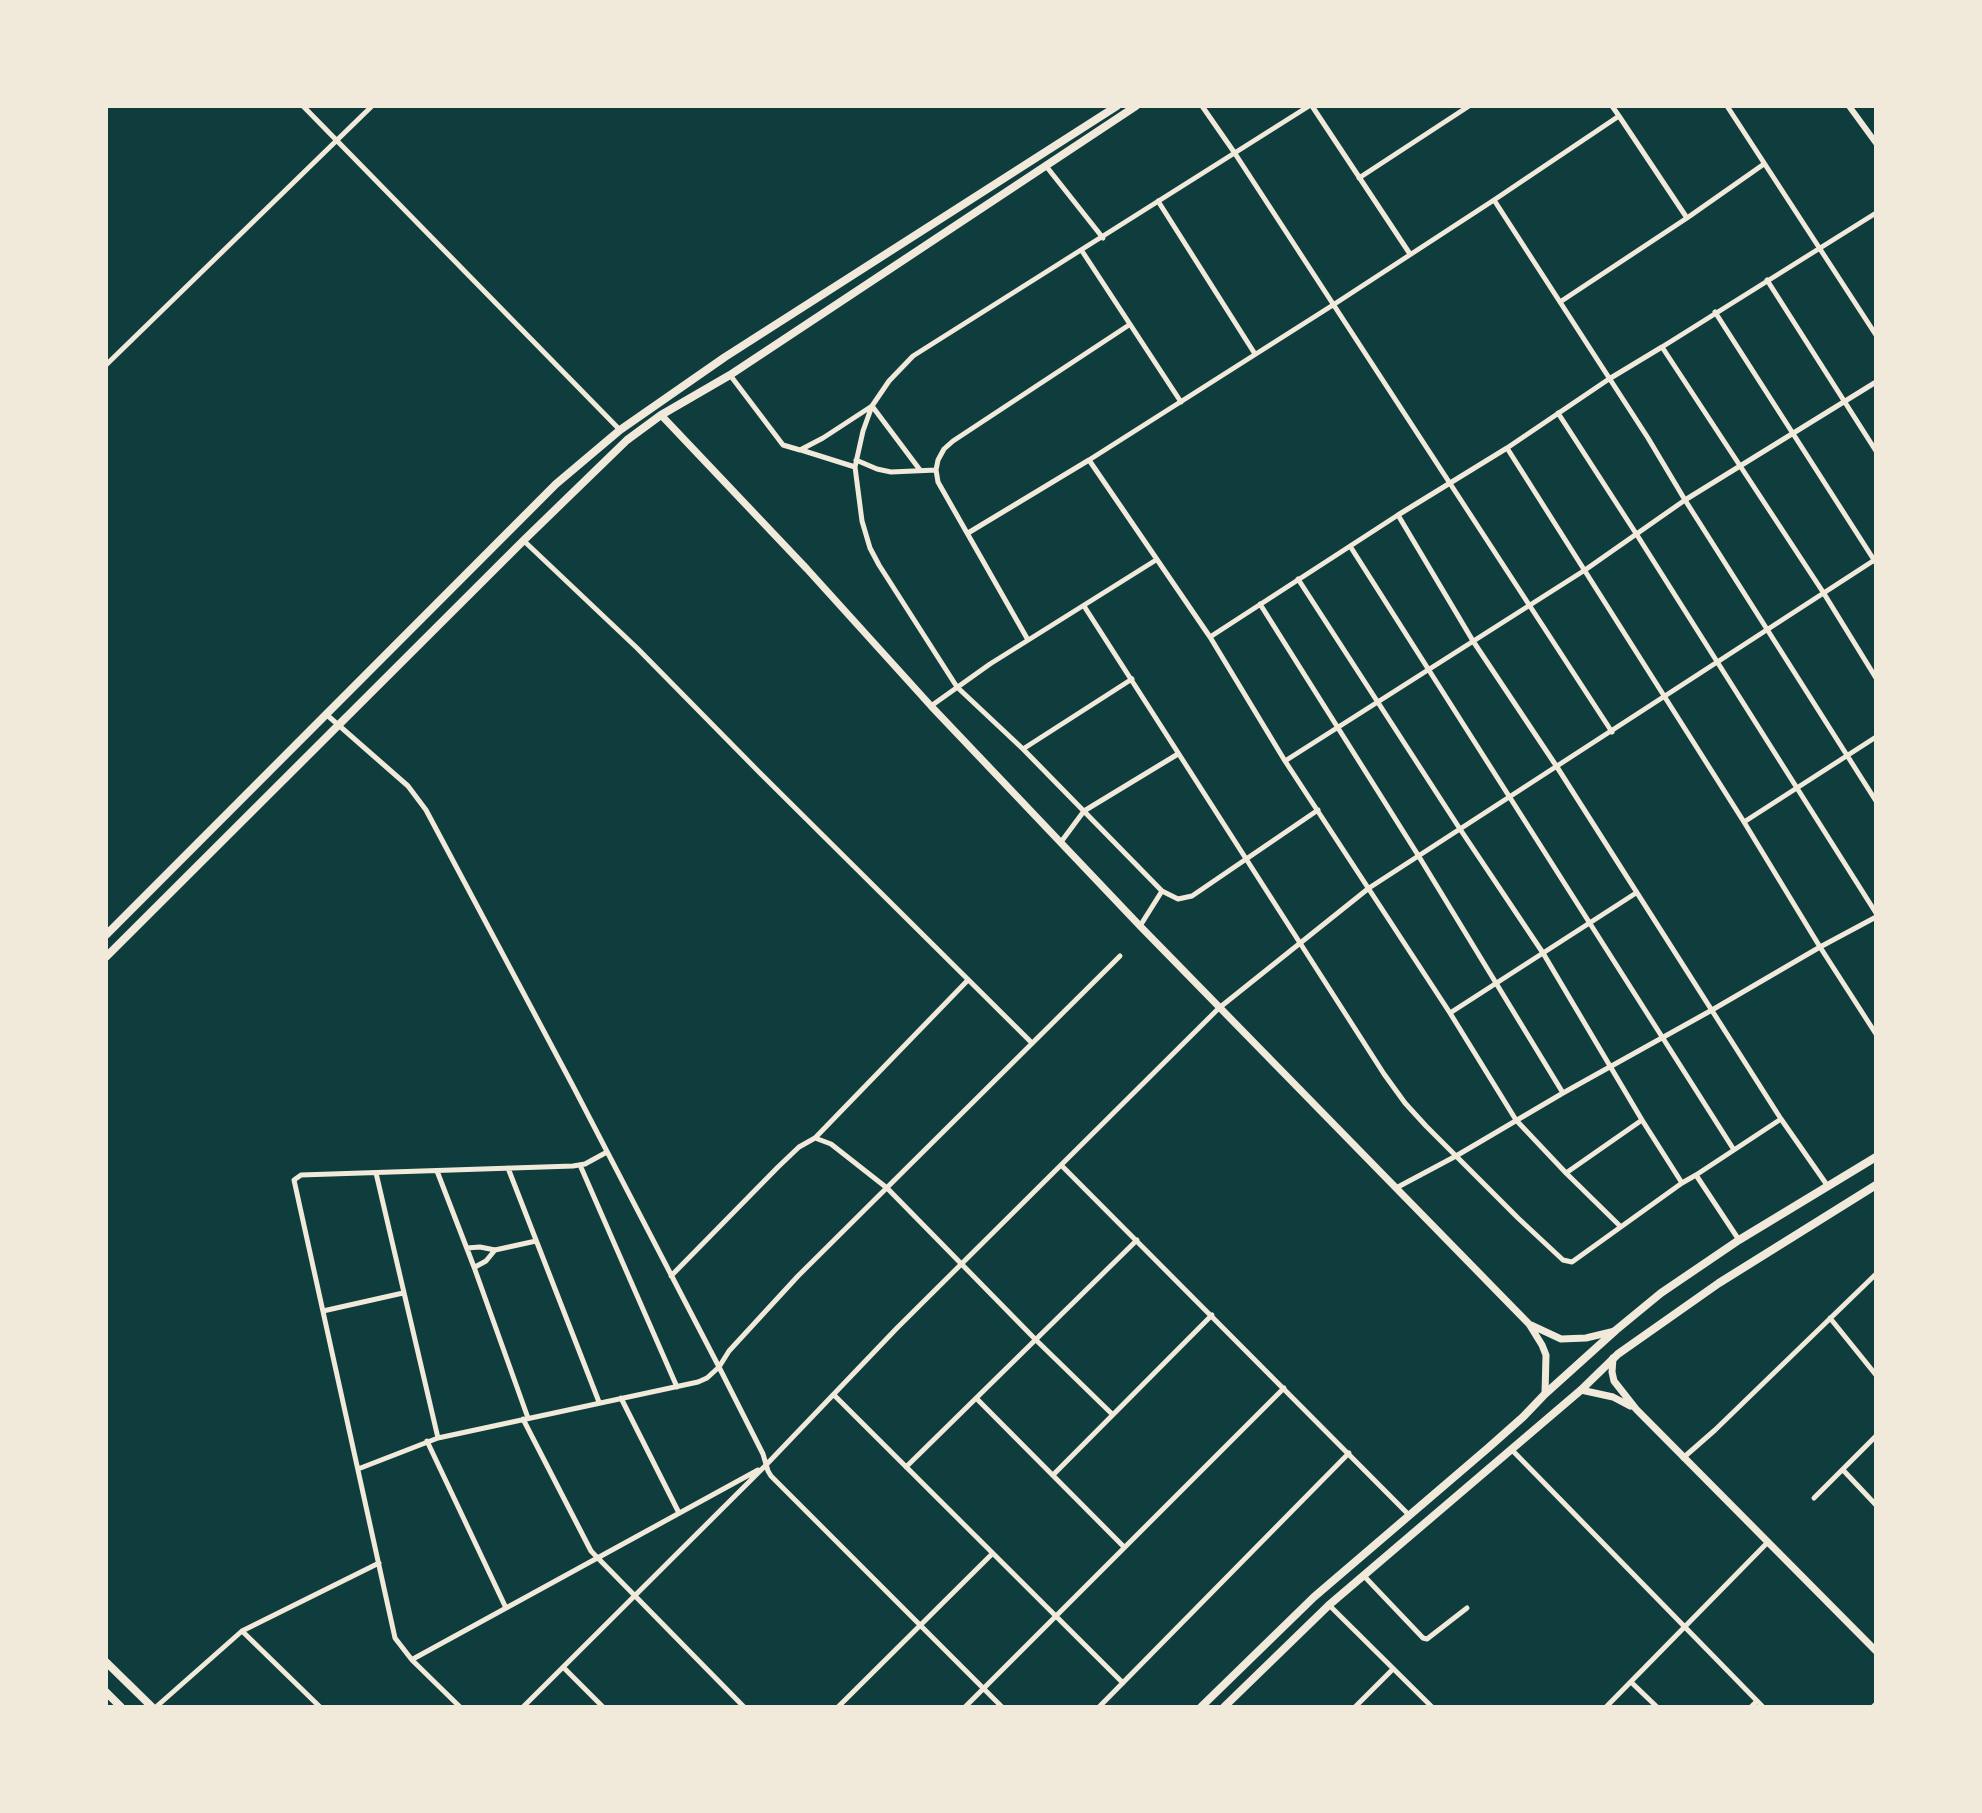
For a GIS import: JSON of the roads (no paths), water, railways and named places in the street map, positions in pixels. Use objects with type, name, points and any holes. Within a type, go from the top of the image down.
[{"type":"main road","points":[[106,935],[556,484],[620,430],[725,357],[1117,106]]},
{"type":"main road","points":[[106,957],[627,440],[1136,106]]},
{"type":"main road","points":[[661,415],[1140,926],[1529,1324],[1546,1355],[1545,1394]]},
{"type":"main road","points":[[1201,1707],[1314,1597],[1488,1448],[1616,1330],[1661,1293],[1739,1240],[1876,1157]]},
{"type":"main road","points":[[1224,1707],[1329,1605],[1581,1390],[1613,1358],[1719,1283],[1876,1185]]},
{"type":"main road","points":[[1529,1324],[1561,1339],[1586,1338],[1616,1330]]},
{"type":"main road","points":[[1613,1358],[1614,1381],[1636,1409],[1876,1651]]},
{"type":"main road","points":[[1581,1390],[1613,1397],[1636,1409]]},
{"type":"main road","points":[[106,1662],[154,1707]]},
{"type":"main road","points":[[106,1692],[121,1707]]},
{"type":"street","points":[[303,106],[620,430]]},
{"type":"street","points":[[106,365],[372,106]]},
{"type":"street","points":[[1202,106],[1612,732]]},
{"type":"street","points":[[1318,810],[1185,899],[1162,891],[1023,749],[957,687],[870,548],[862,521],[856,463],[872,406],[889,381],[913,356],[1311,106],[1410,254]]},
{"type":"street","points":[[1359,178],[1469,106]]},
{"type":"street","points":[[1612,106],[1687,218]]},
{"type":"street","points":[[1727,106],[1876,335]]},
{"type":"street","points":[[1849,106],[1876,143]]},
{"type":"street","points":[[968,533],[1333,305],[1619,116]]},
{"type":"street","points":[[1559,302],[1764,164]]},
{"type":"street","points":[[1045,166],[1103,238]]},
{"type":"street","points":[[1494,200],[1876,801]]},
{"type":"street","points":[[1158,201],[1255,354]]},
{"type":"street","points":[[1210,637],[1507,448],[1609,379],[1876,213]]},
{"type":"street","points":[[1082,251],[1181,402]]},
{"type":"street","points":[[1767,280],[1876,451]]},
{"type":"street","points":[[523,1707],[636,1597],[897,1328],[1219,1008],[1369,888],[1875,561],[1715,312]]},
{"type":"street","points":[[1028,640],[938,482],[938,460],[953,441],[1129,325]]},
{"type":"street","points":[[1662,347],[1876,678]]},
{"type":"street","points":[[730,375],[779,441],[788,448],[891,472],[936,470]]},
{"type":"street","points":[[1285,761],[1585,570],[1685,500],[1876,382]]},
{"type":"street","points":[[800,450],[872,406]]},
{"type":"street","points":[[872,406],[920,470]]},
{"type":"street","points":[[1396,1188],[1876,915],[1558,413]]},
{"type":"street","points":[[1507,448],[1876,1034]]},
{"type":"street","points":[[1089,460],[1210,637],[1285,761],[1516,1120],[1620,1226]]},
{"type":"street","points":[[1398,515],[1473,641],[1781,1119],[1827,1185]]},
{"type":"street","points":[[524,540],[637,648],[1032,1043]]},
{"type":"street","points":[[1350,546],[1734,1150]]},
{"type":"street","points":[[931,706],[1028,640],[1156,560]]},
{"type":"street","points":[[1298,579],[1543,953],[1682,1183]]},
{"type":"street","points":[[1260,604],[1563,1093]]},
{"type":"street","points":[[1084,606],[1299,944],[1405,1103],[1563,1260],[1572,1262],[1682,1183],[1781,1119]]},
{"type":"street","points":[[1023,749],[1132,679]]},
{"type":"street","points":[[327,715],[408,786],[426,810],[719,1367],[771,1476],[1002,1707]]},
{"type":"street","points":[[1744,822],[1876,737]]},
{"type":"street","points":[[1061,842],[1084,811],[1178,754]]},
{"type":"street","points":[[1140,926],[1162,891]]},
{"type":"street","points":[[1450,1013],[1636,893]]},
{"type":"street","points":[[358,1469],[438,1438],[707,1378],[798,1276],[1120,956]]},
{"type":"street","points":[[671,1276],[778,1167],[799,1147],[815,1138],[968,980]]},
{"type":"street","points":[[1566,1173],[1642,1120]]},
{"type":"street","points":[[815,1138],[831,1144],[887,1188],[1112,1414]]},
{"type":"street","points":[[460,1707],[412,1660],[395,1638],[294,1180],[301,1175],[580,1165],[607,1152]]},
{"type":"street","points":[[580,1165],[677,1387]]},
{"type":"street","points":[[1062,1166],[1409,1515]]},
{"type":"street","points":[[508,1168],[599,1402]]},
{"type":"street","points":[[436,1171],[474,1267],[525,1418],[586,1544],[596,1558],[744,1707]]},
{"type":"street","points":[[376,1173],[438,1438]]},
{"type":"street","points":[[1696,1175],[1739,1240]]},
{"type":"street","points":[[906,1467],[1137,1240]]},
{"type":"street","points":[[466,1248],[495,1250],[536,1241]]},
{"type":"street","points":[[474,1267],[486,1261],[495,1250]]},
{"type":"street","points":[[1682,1458],[1876,1274]]},
{"type":"street","points":[[323,1311],[403,1293]]},
{"type":"street","points":[[1053,1475],[1212,1315]]},
{"type":"street","points":[[1830,1318],[1876,1375]]},
{"type":"street","points":[[965,1707],[1284,1388]]},
{"type":"street","points":[[834,1396],[1123,1683]]},
{"type":"street","points":[[621,1398],[679,1513]]},
{"type":"street","points":[[977,1399],[1124,1547]]},
{"type":"street","points":[[1814,1498],[1876,1436]]},
{"type":"street","points":[[427,1441],[506,1608]]},
{"type":"street","points":[[1510,1448],[1763,1707]]},
{"type":"street","points":[[1099,1707],[1349,1453]]},
{"type":"street","points":[[412,1660],[766,1465]]},
{"type":"street","points":[[1843,1470],[1876,1505]]},
{"type":"street","points":[[1606,1707],[1768,1542]]},
{"type":"street","points":[[838,1707],[992,1554]]},
{"type":"street","points":[[154,1707],[242,1631],[379,1563]]},
{"type":"street","points":[[1364,1576],[1423,1638],[1427,1639],[1467,1608]]},
{"type":"street","points":[[1329,1605],[1432,1707]]},
{"type":"street","points":[[242,1631],[320,1707]]},
{"type":"street","points":[[564,1668],[603,1707]]},
{"type":"street","points":[[1355,1707],[1393,1669]]},
{"type":"street","points":[[1631,1682],[1657,1707]]},
{"type":"street","points":[[1106,1701],[1112,1707]]},
{"type":"street","points":[[1751,1707],[1757,1701]]}]
